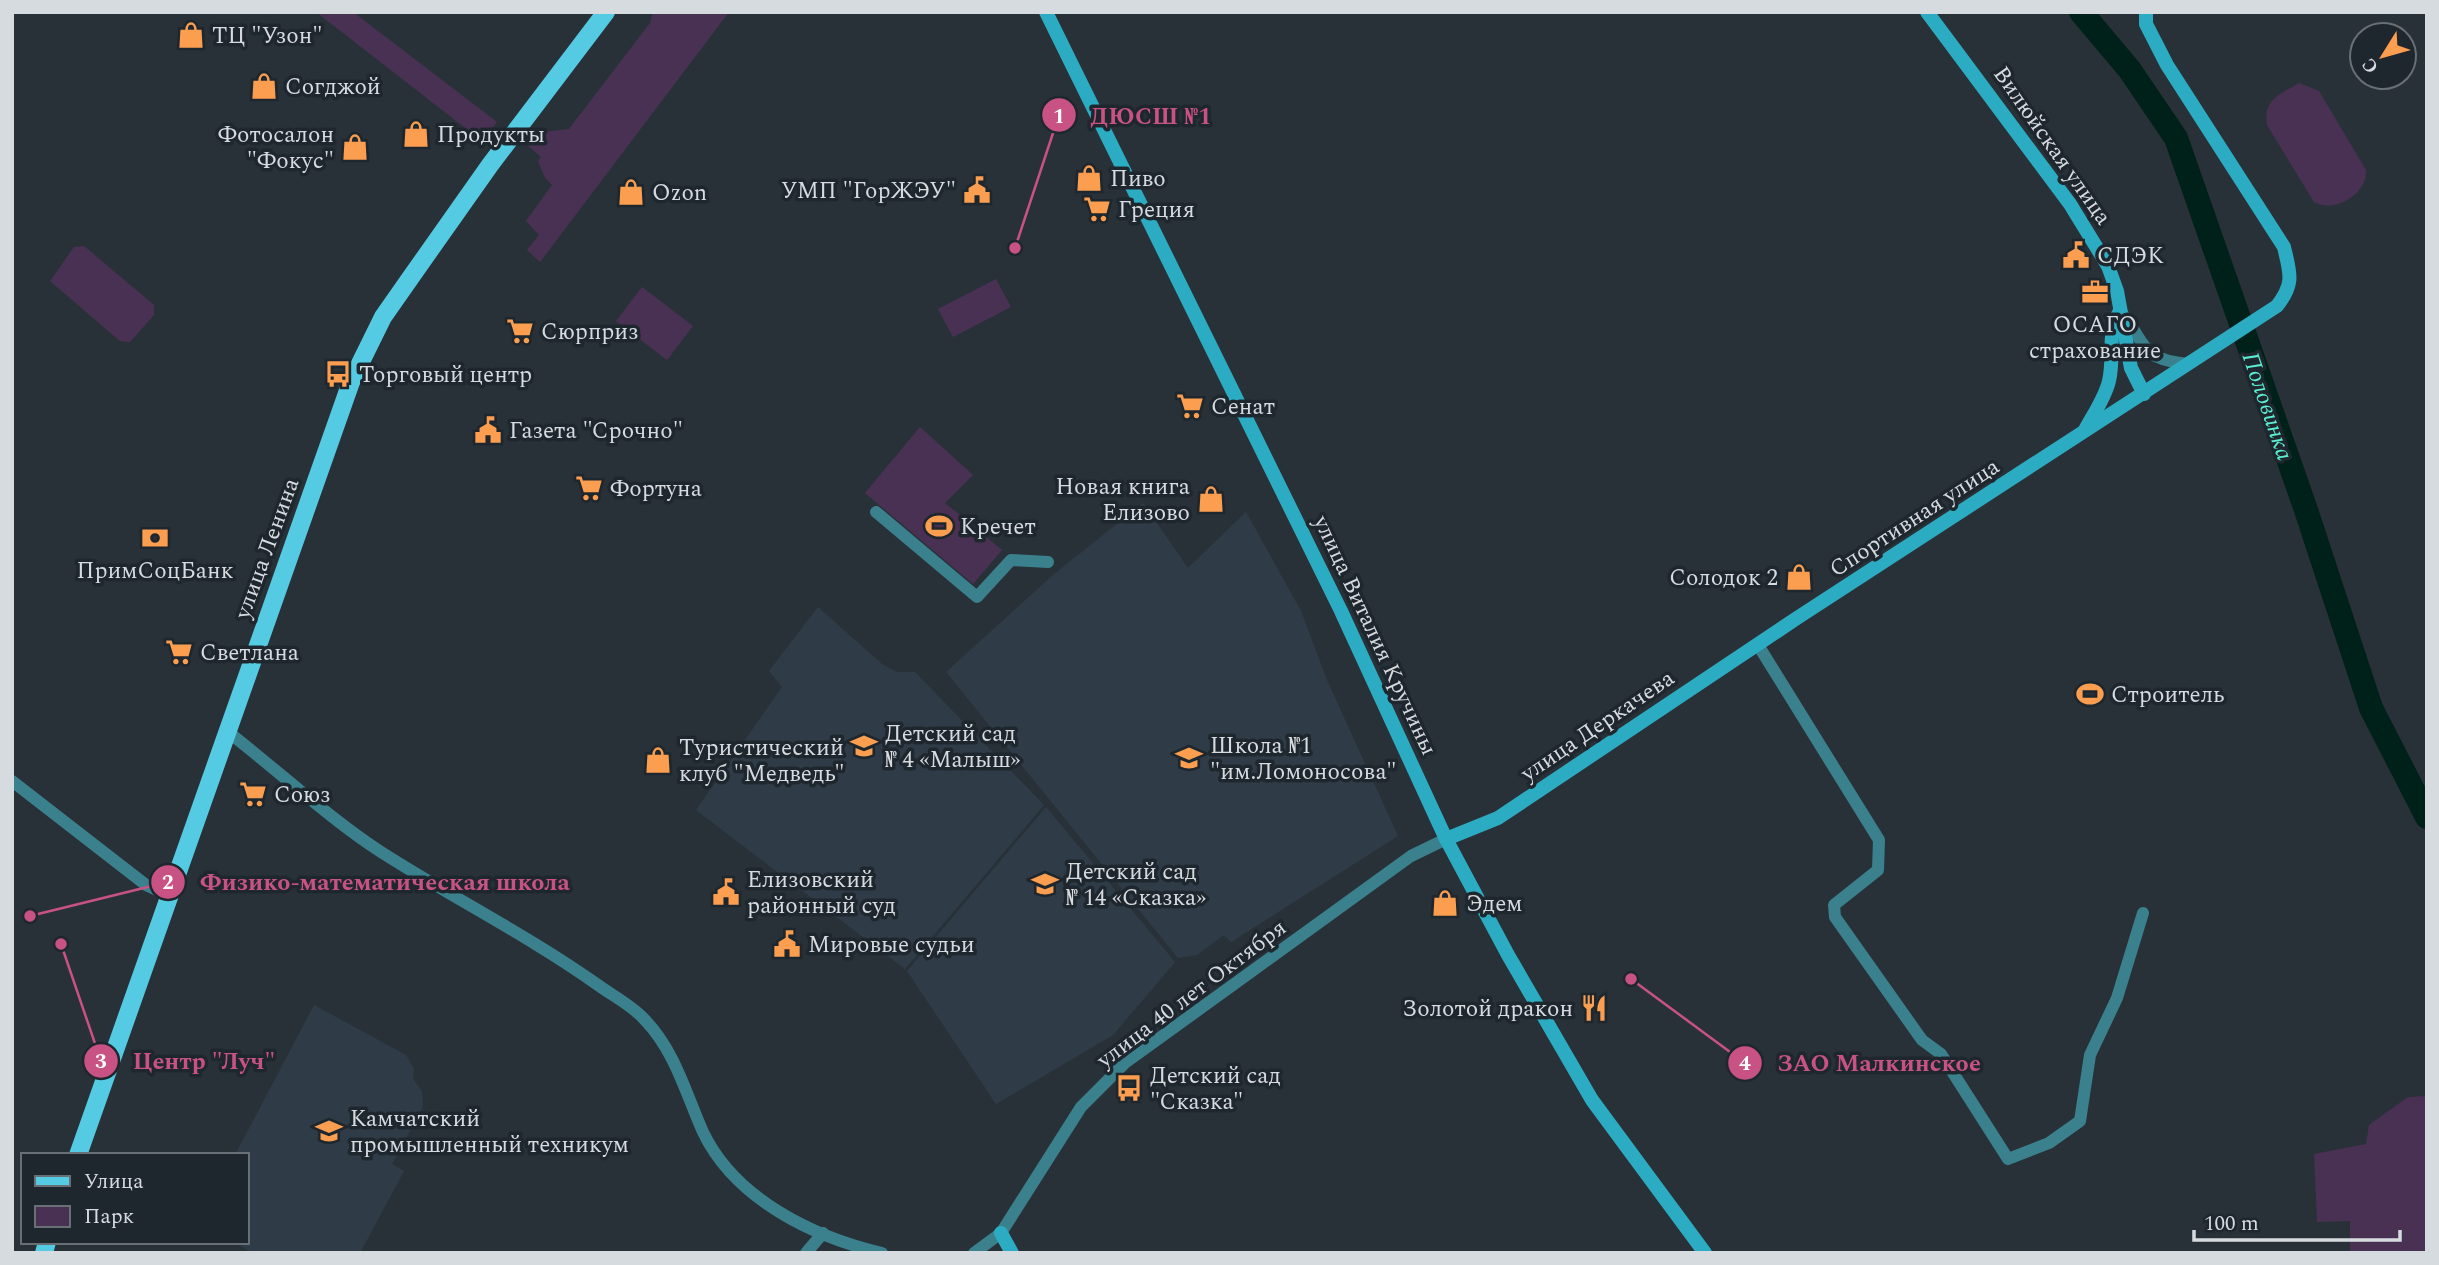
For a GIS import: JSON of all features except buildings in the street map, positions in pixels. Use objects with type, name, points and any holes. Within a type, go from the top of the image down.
[{"type":"main road","name":"улица Ленина","points":[[79,1153],[352,382],[383,317],[490,164],[606,12]]},
{"type":"street","name":"улица Виталия Кручины","points":[[1046,12],[1341,611],[1446,839],[1508,955],[1592,1100],[1617,1138],[1705,1253]]},
{"type":"street","name":"Вилюйская улица","points":[[1927,12],[2070,204],[2108,266],[2120,311],[2110,330],[2113,357],[2107,388],[2084,432]]},
{"type":"street","name":"Спортивная улица","points":[[1763,642],[2277,306],[2288,292],[2291,277],[2284,247],[2167,65],[2146,24],[2146,12]]},
{"type":"street","points":[[2120,311],[2143,348],[2163,362],[2193,361]]},
{"type":"street","points":[[2120,311],[2131,369],[2144,394]]},
{"type":"street","points":[[876,512],[976,597],[1011,560],[1048,562]]},
{"type":"street","points":[[1763,642],[1879,840],[1878,870],[1834,905],[1835,917],[1922,1040],[1941,1054],[2008,1159],[2049,1143],[2080,1121],[2090,1055],[2117,998],[2143,913]]},
{"type":"street","name":"улица Деркачева","points":[[1446,839],[1498,818],[1763,642]]},
{"type":"street","points":[[227,730],[379,851],[576,969],[645,1019],[669,1052],[704,1134],[723,1167],[766,1203],[823,1233],[882,1253]]},
{"type":"street","points":[[12,781],[146,885],[168,895]]},
{"type":"street","name":"улица 40 лет Октября","points":[[974,1253],[1000,1233],[1081,1107],[1125,1063],[1411,856],[1446,839]]},
{"type":"street","points":[[806,1253],[823,1233]]},
{"type":"street","points":[[1000,1233],[1012,1253]]},
{"type":"shaded area","name":"Школа №1 \"им.Ломоносова\"","points":[[1143,503],[1188,568],[1246,512],[1301,611],[1327,680],[1398,836],[1231,942],[1224,935],[1197,955],[1178,958],[946,672],[1053,575]]},
{"type":"shaded area","name":"Детский сад № 4 «Малыш»","points":[[818,607],[882,664],[897,672],[915,672],[1044,805],[905,969],[696,810],[782,687],[769,671]]},
{"type":"shaded area","name":"Детский сад № 14 «Сказка»","points":[[1046,807],[1175,962],[1113,1035],[996,1104],[907,971]]},
{"type":"shaded area","name":"Камчатский промышленный техникум","points":[[314,1005],[406,1055],[414,1069],[413,1079],[422,1091],[423,1107],[392,1164],[404,1171],[360,1253],[251,1253],[239,1244],[248,1244],[248,1153],[236,1153]]},
{"type":"green space","points":[[316,12],[353,12],[497,122],[482,141]]},
{"type":"green space","points":[[653,12],[729,12],[540,262],[527,250],[539,235],[526,221],[552,185],[545,178],[538,161],[541,157],[526,144],[534,133],[569,129],[650,23]]},
{"type":"green space","points":[[2299,83],[2319,91],[2366,170],[2362,187],[2348,200],[2331,205],[2314,202],[2267,125],[2266,117],[2270,104]]},
{"type":"green space","points":[[84,246],[154,305],[154,315],[130,342],[120,341],[50,281],[74,247]]},
{"type":"green space","points":[[996,279],[1011,307],[953,337],[938,309]]},
{"type":"green space","points":[[642,287],[693,326],[667,360],[616,321]]},
{"type":"green space","name":"Кречет","points":[[920,427],[973,475],[945,503],[1002,550],[973,584],[865,493]]},
{"type":"green space","points":[[2427,1096],[2427,1251],[2350,1253],[2350,1221],[2317,1222],[2314,1154],[2366,1144],[2369,1125],[2408,1097]]},
{"type":"waterway","name":"Половинка","points":[[2081,12],[2129,69],[2176,138],[2306,510],[2371,708],[2427,817]]},
{"type":"place","name":"ТЦ \"Узон\"","points":[[191,35]]},
{"type":"place","name":"Согджой","points":[[264,86]]},
{"type":"place","name":"Продукты","points":[[416,134]]},
{"type":"place","name":"Фотосалон \"Фокус\"","points":[[355,147]]},
{"type":"place","name":"Пиво","points":[[1089,178]]},
{"type":"place","name":"УМП \"ГорЖЭУ\"","points":[[977,190]]},
{"type":"place","name":"Ozon","points":[[631,192]]},
{"type":"place","name":"Греция","points":[[1097,209]]},
{"type":"place","name":"ДЮСШ №1","points":[[1015,248]]},
{"type":"place","name":"СДЭК","points":[[2076,255]]},
{"type":"place","name":"ОСАГО страхование","points":[[2095,292]]},
{"type":"place","name":"Сюрприз","points":[[520,331]]},
{"type":"place","name":"Торговый центр","points":[[338,374]]},
{"type":"place","name":"Сенат","points":[[1190,406]]},
{"type":"place","name":"Газета \"Срочно\"","points":[[488,430]]},
{"type":"place","name":"Фортуна","points":[[589,488]]},
{"type":"place","name":"Новая книга Елизово","points":[[1211,499]]},
{"type":"place","name":"Кречет","points":[[939,526]]},
{"type":"place","name":"ПримСоцБанк","points":[[155,538]]},
{"type":"place","name":"Солодок 2","points":[[1799,577]]},
{"type":"place","name":"Светлана","points":[[179,652]]},
{"type":"place","name":"Строитель","points":[[2090,694]]},
{"type":"place","name":"Детский сад № 4 «Малыш»","points":[[864,746]]},
{"type":"place","name":"Школа №1 \"им.Ломоносова\"","points":[[1189,758]]},
{"type":"place","name":"Туристический клуб \"Медведь\"","points":[[658,760]]},
{"type":"place","name":"Союз","points":[[253,794]]},
{"type":"place","name":"Детский сад № 14 «Сказка»","points":[[1045,884]]},
{"type":"place","name":"Елизовский районный суд","points":[[726,892]]},
{"type":"place","name":"Эдем","points":[[1445,903]]},
{"type":"place","name":"Физико-математическая школа","points":[[30,916]]},
{"type":"place","name":"Центр \"Луч\"","points":[[61,944]]},
{"type":"place","name":"Мировые судьи","points":[[787,944]]},
{"type":"place","name":"ЗАО Малкинское","points":[[1631,979]]},
{"type":"place","name":"Золотой дракон","points":[[1594,1008]]},
{"type":"place","name":"Детский сад \"Сказка\"","points":[[1129,1088]]},
{"type":"place","name":"Камчатский промышленный техникум","points":[[329,1131]]}]
